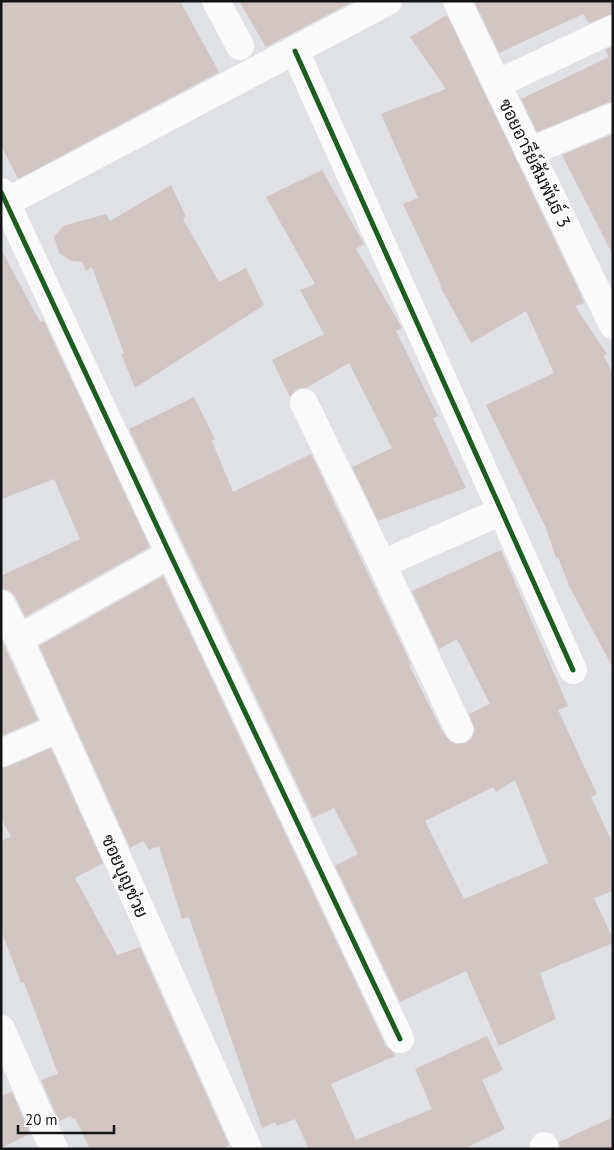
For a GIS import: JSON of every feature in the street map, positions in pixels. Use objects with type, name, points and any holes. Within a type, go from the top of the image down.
[{"type":"street","points":[[216,1],[240,46]]},
{"type":"street","points":[[388,1],[295,51],[4,197],[170,554],[400,1039]]},
{"type":"street","name":"ซอยอารีย์สัมพันธ์ 3","points":[[456,1],[613,325]]},
{"type":"street","points":[[496,84],[613,29]]},
{"type":"street","points":[[295,51],[573,670]]},
{"type":"street","points":[[529,152],[613,117]]},
{"type":"street","points":[[304,404],[382,564],[459,729]]},
{"type":"street","points":[[382,564],[502,511]]},
{"type":"street","points":[[19,638],[170,554]]},
{"type":"street","name":"ซอยบุญช่วย","points":[[1,604],[19,638],[248,1149]]},
{"type":"street","points":[[1,753],[59,728]]},
{"type":"street","points":[[1,1029],[54,1149]]},
{"type":"building","points":[[1,1],[180,1],[219,72],[18,179],[1,145]]},
{"type":"building","points":[[239,1],[354,1],[266,47]]},
{"type":"building","points":[[474,1],[613,1],[613,14],[589,23],[583,14],[499,53]]},
{"type":"building","points":[[447,15],[577,286],[584,303],[575,306],[607,354],[604,356],[613,374],[613,668],[569,586],[558,557],[556,558],[546,528],[486,405],[554,373],[526,311],[471,343],[440,286],[403,204],[418,198],[381,114],[446,89],[410,37]]},
{"type":"building","points":[[613,46],[613,102],[537,132],[521,99],[609,57],[605,50]]},
{"type":"building","points":[[613,134],[613,255],[562,155]]},
{"type":"building","points":[[322,170],[364,244],[356,249],[402,328],[396,331],[438,416],[433,418],[466,488],[378,521],[352,467],[392,448],[349,363],[306,388],[297,389],[290,397],[272,360],[324,334],[300,290],[315,284],[266,197]]},
{"type":"building","points":[[171,185],[186,217],[183,219],[219,282],[246,268],[264,305],[135,388],[121,354],[124,353],[92,267],[86,271],[82,262],[71,261],[59,253],[54,237],[63,226],[106,214],[110,221]]},
{"type":"building","points":[[1,249],[40,322],[44,321],[150,547],[25,617],[15,596],[1,588],[1,576],[80,539],[54,479],[1,499]]},
{"type":"building","points":[[194,397],[215,439],[212,441],[233,492],[311,454],[411,664],[409,665],[441,729],[450,741],[457,744],[466,743],[472,738],[475,730],[469,714],[490,704],[457,639],[439,649],[412,591],[501,550],[568,706],[558,710],[597,794],[591,797],[613,844],[613,891],[594,898],[613,939],[613,943],[540,973],[556,1019],[499,1046],[466,971],[400,1002],[335,866],[358,854],[334,808],[313,818],[129,429]],"holes":[[[515,780],[548,863],[464,899],[425,821],[493,787],[496,792]]]},
{"type":"building","points":[[163,576],[386,1046],[394,1053],[395,1056],[331,1084],[356,1140],[432,1109],[415,1069],[487,1036],[503,1070],[482,1080],[505,1129],[464,1149],[309,1149],[295,1119],[277,1126],[275,1122],[262,1128],[189,917],[182,919],[159,846],[149,850],[143,841],[130,848],[39,646]]},
{"type":"building","points":[[1,639],[38,720],[1,736]]},
{"type":"building","points":[[51,748],[103,863],[75,878],[117,955],[140,947],[229,1145],[221,1149],[90,1149],[75,1118],[72,1119],[71,1116],[59,1121],[41,1080],[58,1074],[24,982],[21,983],[1,930],[1,841],[11,837],[1,818],[1,768]]},
{"type":"building","points":[[12,1092],[30,1134],[1,1148],[1,1096]]},
{"type":"building","points":[[613,1117],[613,1149],[560,1149],[559,1142]]},
{"type":"cycle path","points":[[295,51],[573,670]]},
{"type":"cycle path","points":[[1,192],[400,1039]]}]
